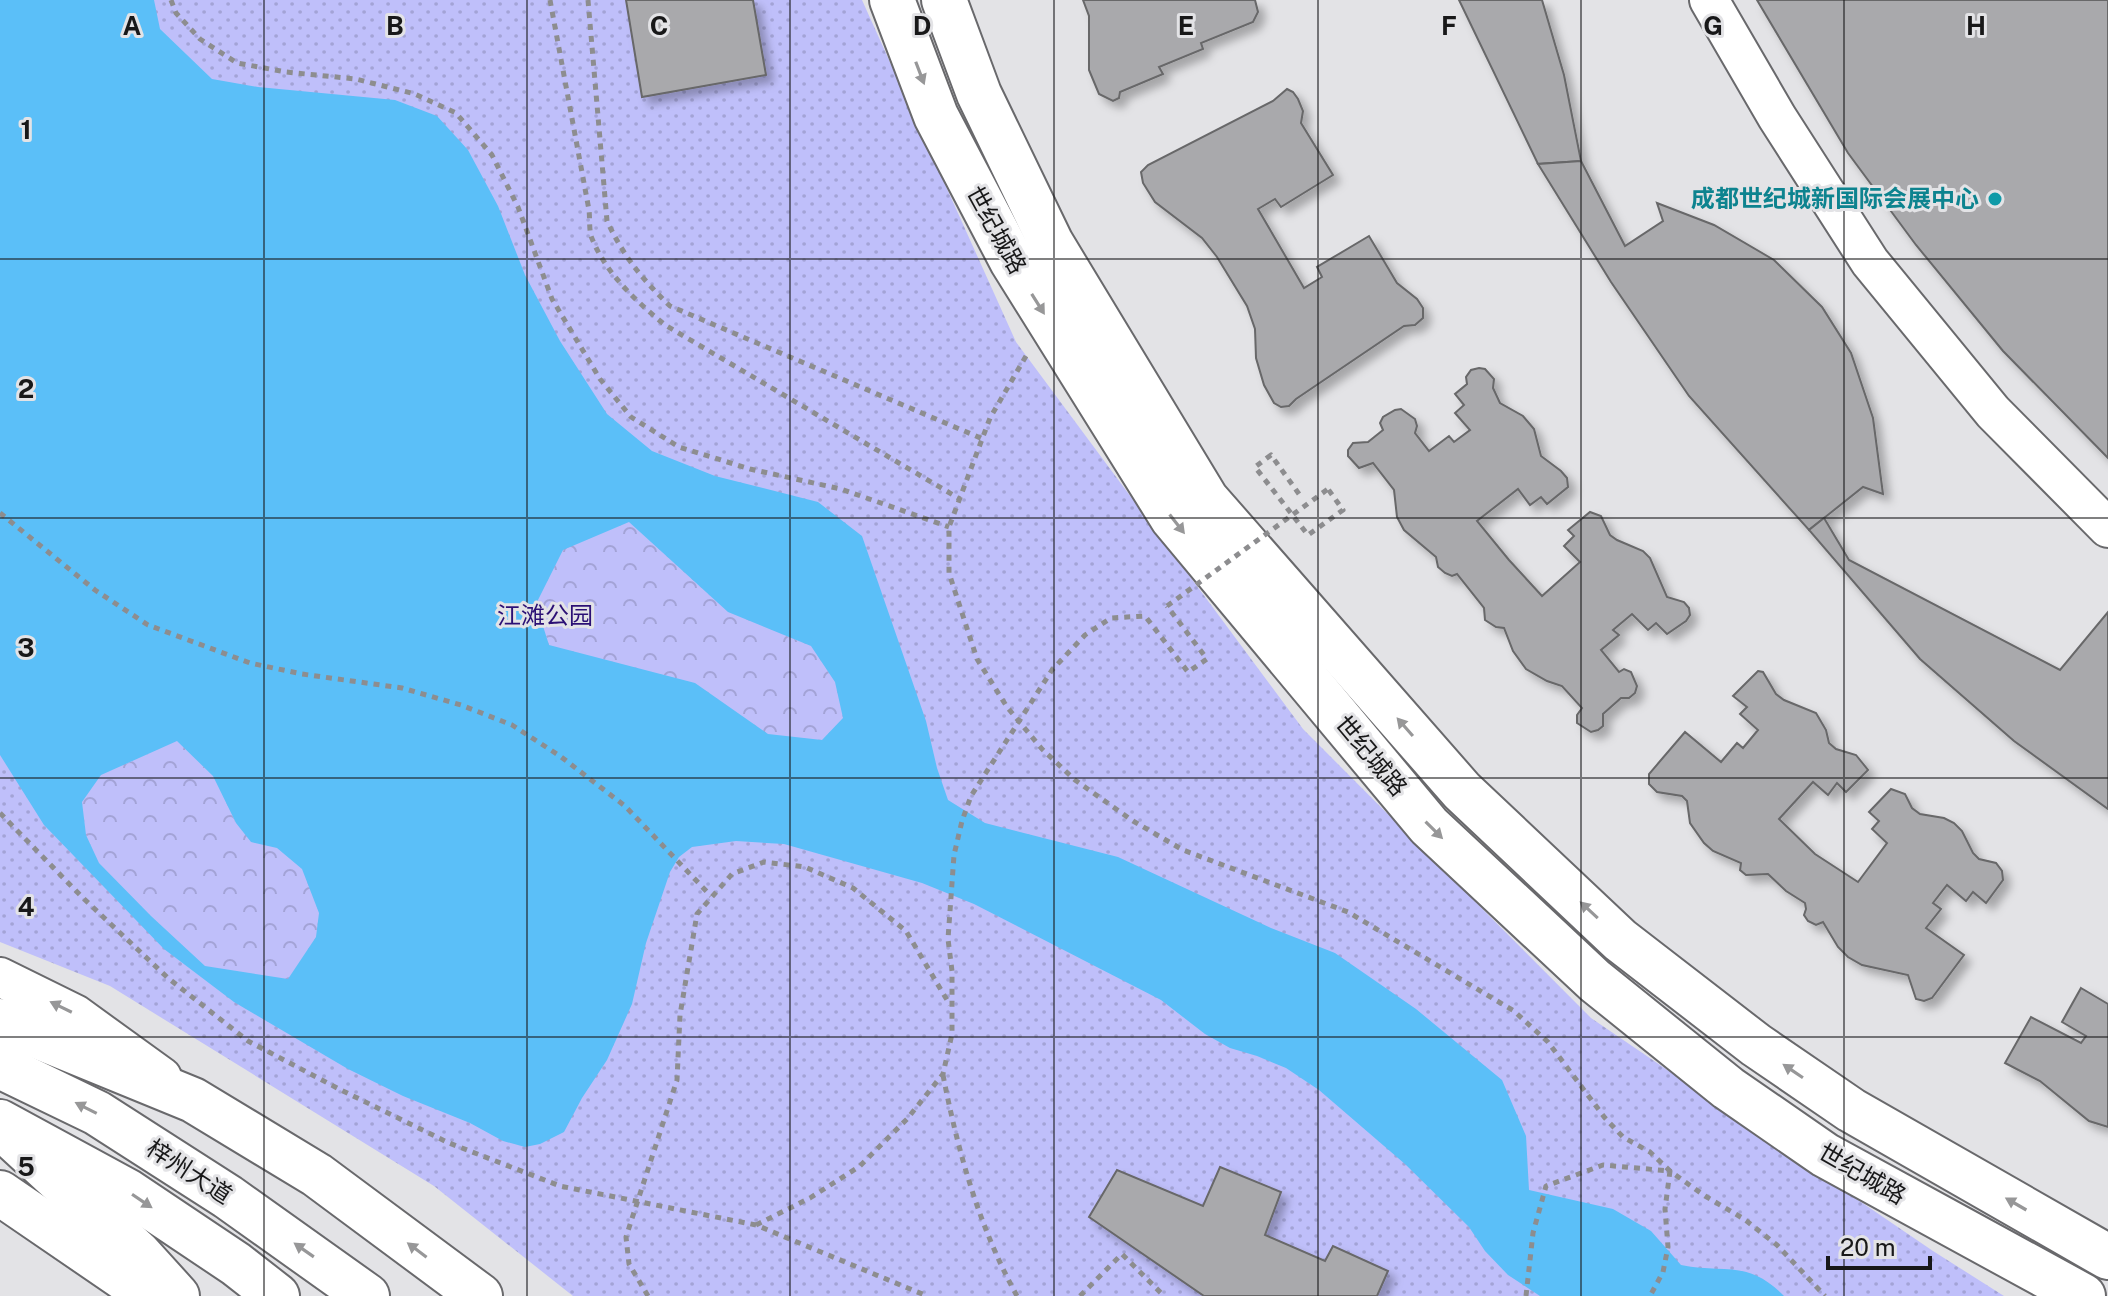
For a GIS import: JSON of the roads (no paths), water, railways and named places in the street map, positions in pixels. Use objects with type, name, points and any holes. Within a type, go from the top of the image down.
[{"type":"main road","name":"世纪城路","points":[[892,0],[936,116],[1012,261],[1173,519],[1429,826],[1595,981],[1728,1088],[1825,1155],[2083,1296]]},
{"type":"main road","name":"世纪城路","points":[[944,0],[979,94],[1051,243],[1206,499],[1462,791],[1620,940],[1756,1045],[1851,1110],[2108,1257]]},
{"type":"main road","points":[[0,1021],[193,1100],[317,1175],[480,1296]]},
{"type":"main road","name":"梓州大道","points":[[0,1066],[97,1113],[228,1197],[367,1296]]},
{"type":"main road","points":[[0,1124],[139,1254],[177,1296]]},
{"type":"main road","name":"梓州大道","points":[[0,1124],[127,1191],[236,1264],[277,1296]]},
{"type":"main road","points":[[0,1193],[151,1296]]},
{"type":"street","points":[[1709,0],[1777,117],[1870,262],[1993,412],[2108,528]]},
{"type":"street","points":[[0,977],[75,1014],[193,1100]]},
{"type":"street","points":[[0,1221],[90,1253]]},
{"type":"place","name":"成都世纪城新国际会展中心","points":[[1995,199]]},
{"type":"park label","name":"江滩公园","points":[[545,616]]}]
